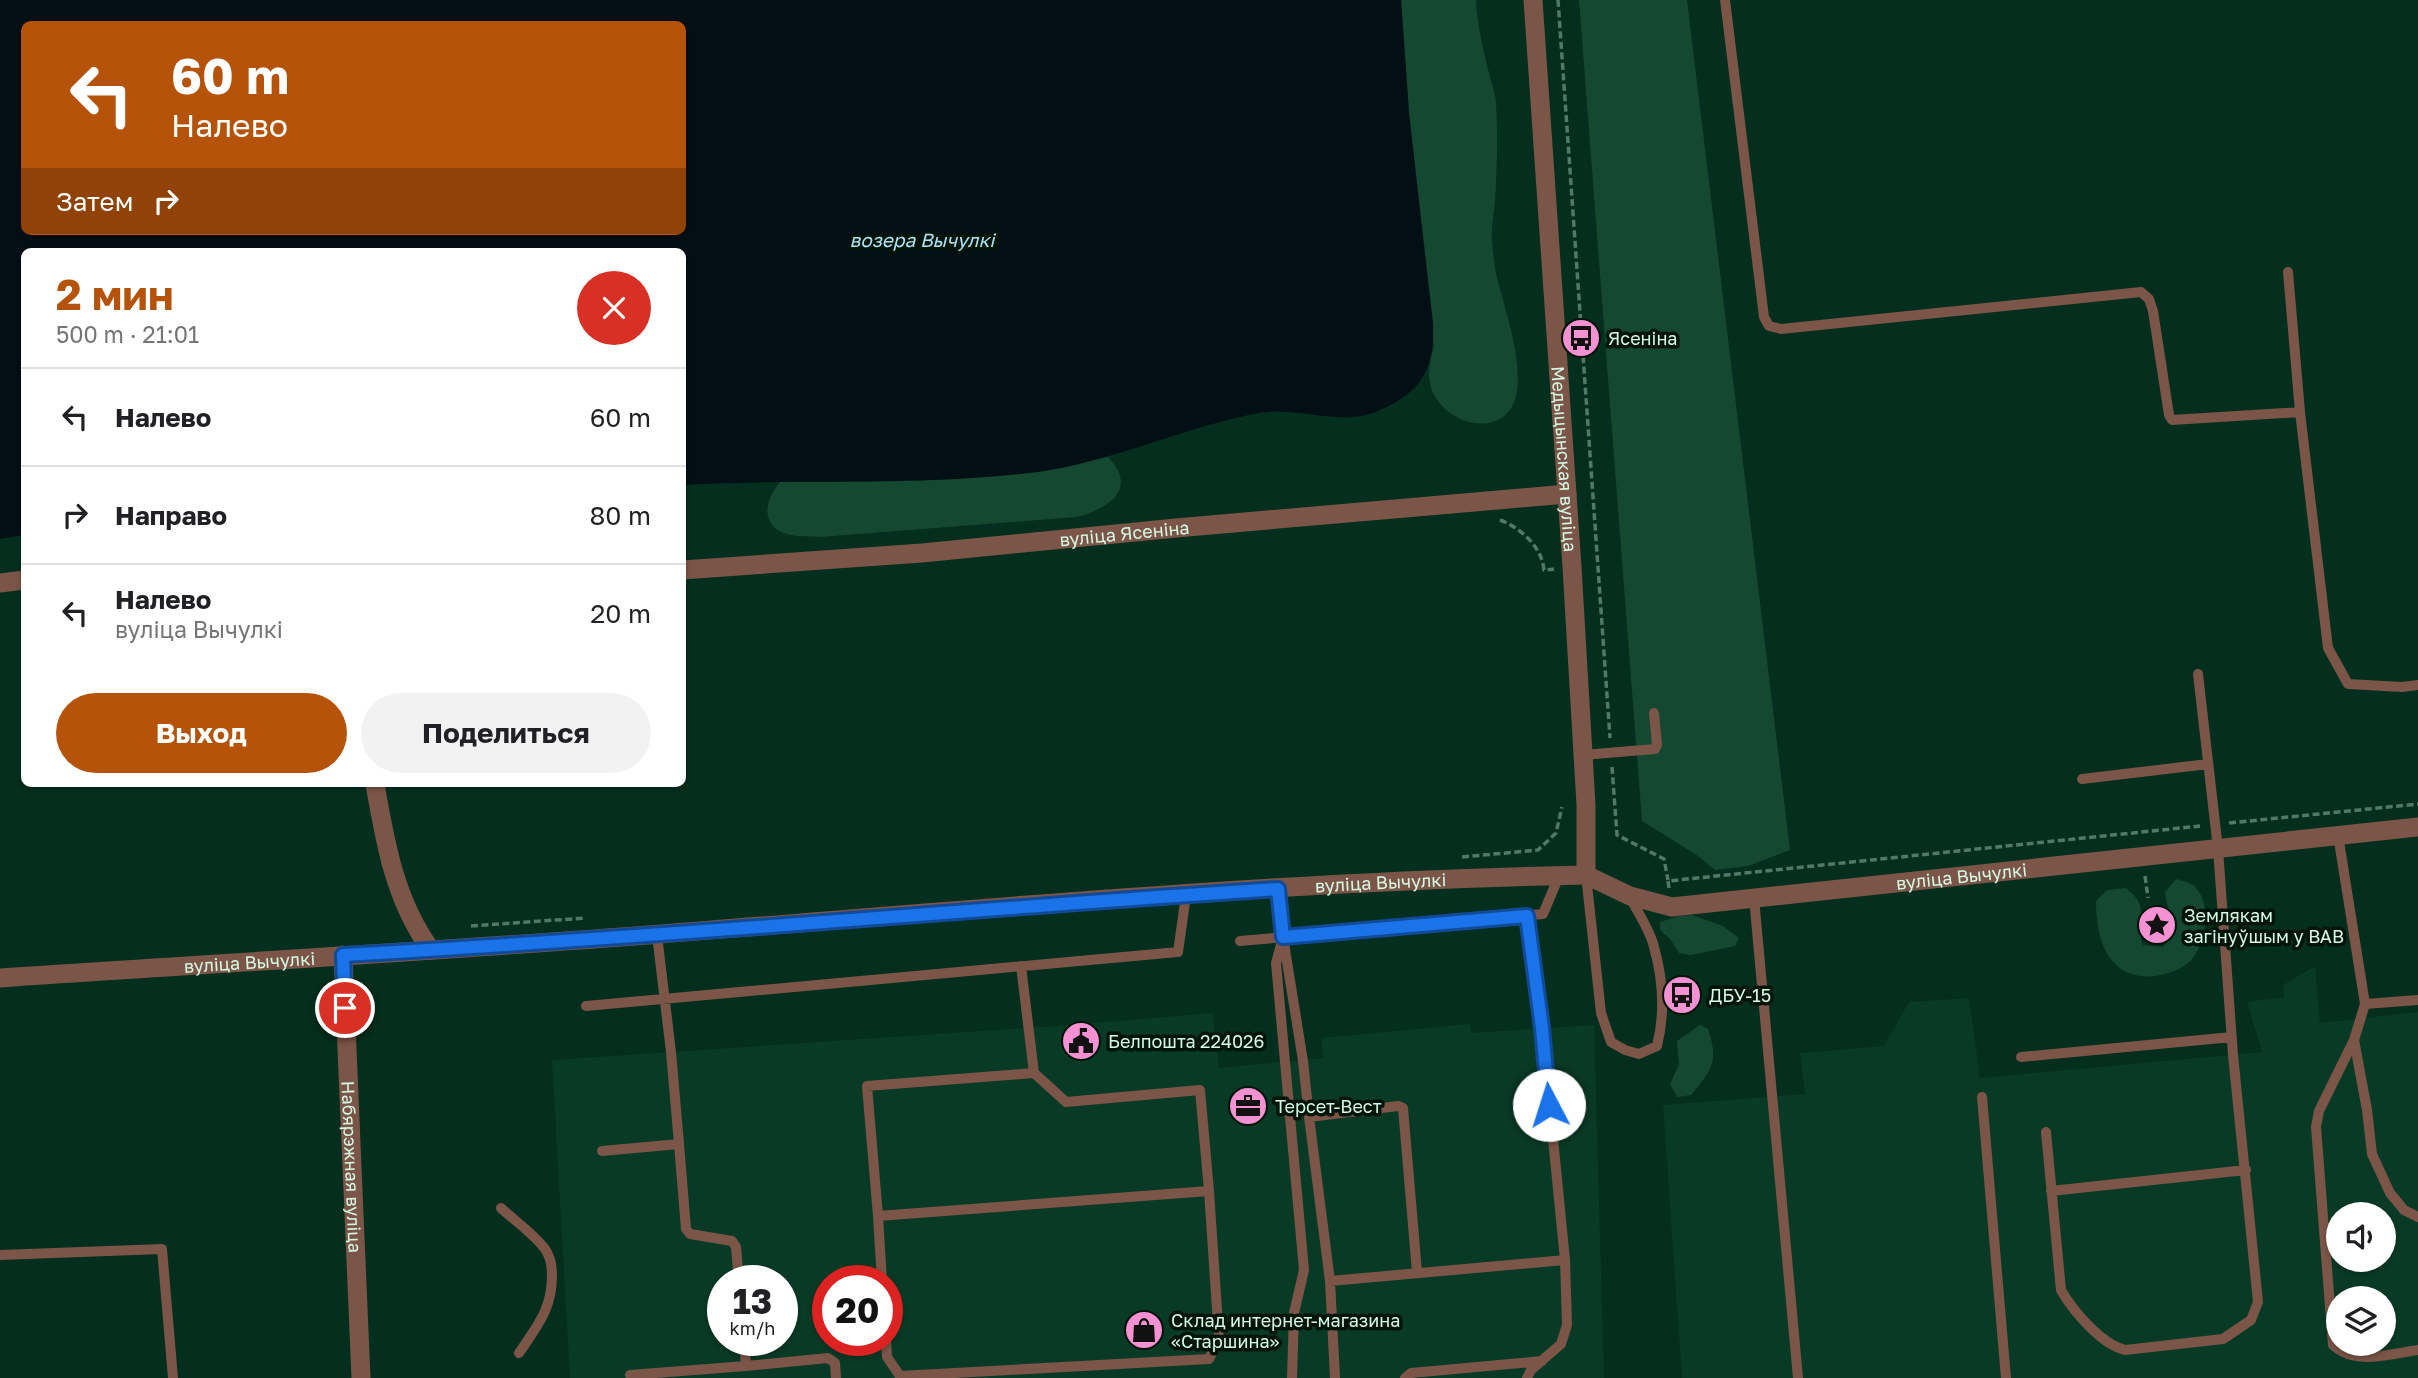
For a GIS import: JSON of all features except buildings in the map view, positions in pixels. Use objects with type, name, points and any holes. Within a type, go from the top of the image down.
[{"type":"street","name":"Медыцынская вуліца","points":[[1533,0],[1583,755],[1586,875]]},
{"type":"street","name":"вуліца Ясеніна","points":[[686,570],[922,554],[1162,529],[1567,494]]},
{"type":"street","points":[[0,583],[21,580]]},
{"type":"street","points":[[375,787],[386,851],[412,920],[431,950]]},
{"type":"street","name":"вуліца Вычулкі","points":[[0,978],[657,935],[1069,902],[1467,878],[1586,875],[1630,896],[1672,907],[2418,827]]},
{"type":"street","name":"Набярэжная вуліца","points":[[343,955],[361,1378]]},
{"type":"lane","points":[[1725,0],[1764,317],[1769,326],[1781,329],[2141,292],[2149,299],[2153,311],[2172,420],[2179,422],[2300,412]]},
{"type":"lane","points":[[2288,272],[2300,412],[2328,648],[2348,684],[2402,687],[2418,685]]},
{"type":"lane","points":[[2046,1132],[2061,1290],[2070,1306],[2112,1347],[2125,1349],[2223,1339],[2251,1320],[2258,1302],[2232,1037],[2218,849],[2198,674]]},
{"type":"lane","points":[[1583,755],[1655,749],[1657,745],[1654,713]]},
{"type":"lane","points":[[2081,779],[2208,764]]},
{"type":"lane","points":[[2338,835],[2365,1004],[2354,1041],[2319,1111],[2316,1127],[2333,1345],[2342,1354],[2355,1357],[2418,1350]]},
{"type":"lane","points":[[1586,875],[1601,1013],[1611,1042],[1639,1054],[1657,1046],[1663,1024],[1662,996],[1654,946],[1630,896]]},
{"type":"lane","points":[[1240,941],[1543,914],[1559,876]]},
{"type":"lane","points":[[1278,889],[1303,1061],[1330,1280],[1335,1378]]},
{"type":"lane","points":[[586,1006],[1178,952],[1186,895]]},
{"type":"lane","points":[[1754,898],[1798,1378]]},
{"type":"lane","points":[[1527,916],[1542,1028],[1565,1260],[1567,1325],[1561,1344],[1531,1370],[1527,1378]]},
{"type":"lane","points":[[657,935],[671,1052],[686,1229],[690,1234],[732,1241],[736,1247],[738,1265]]},
{"type":"lane","points":[[1283,937],[1276,963],[1304,1270],[1294,1313],[1292,1378]]},
{"type":"lane","points":[[887,1356],[900,1376],[1209,1359],[1219,1339],[1200,1090],[1066,1102],[1034,1073],[1021,966]]},
{"type":"lane","points":[[2365,1004],[2418,1000]]},
{"type":"lane","points":[[2021,1058],[2232,1037]]},
{"type":"lane","points":[[2354,1041],[2372,1154],[2390,1193],[2404,1210],[2418,1217]]},
{"type":"lane","points":[[881,1265],[867,1086],[1034,1073]]},
{"type":"lane","points":[[1982,1097],[2006,1378]]},
{"type":"lane","points":[[1309,1117],[1398,1106],[1403,1108],[1417,1272]]},
{"type":"lane","points":[[602,1151],[679,1144]]},
{"type":"lane","points":[[2051,1191],[2246,1170]]},
{"type":"lane","points":[[878,1216],[1209,1191]]},
{"type":"lane","points":[[501,1208],[544,1247],[552,1270],[552,1295],[545,1316],[519,1353]]},
{"type":"lane","points":[[0,1255],[162,1250],[173,1378]]},
{"type":"lane","points":[[1330,1280],[1565,1260]]},
{"type":"lane","points":[[745,1356],[746,1366]]},
{"type":"lane","points":[[630,1375],[828,1358],[835,1363],[836,1378]]},
{"type":"lane","points":[[1405,1378],[1411,1373],[1542,1361]]},
{"type":"path","points":[[1558,0],[1617,835],[1664,859],[1668,881]]},
{"type":"shaded area","points":[[1401,0],[1476,0],[1497,116],[1492,242],[1496,274],[1516,354],[1518,376],[1516,396],[1509,411],[1495,421],[1475,423],[1455,416],[1439,402],[1430,383],[1429,369],[1434,346],[1409,113]]},
{"type":"shaded area","points":[[1579,0],[1687,0],[1790,850],[1748,866],[1715,870],[1698,856],[1642,821]]},
{"type":"shaded area","points":[[1108,457],[1117,468],[1121,479],[1116,496],[1099,509],[1077,517],[820,537],[797,536],[780,531],[770,522],[767,510],[770,497],[781,481],[904,481],[986,477],[1068,466]]},
{"type":"shaded area","points":[[2176,879],[2193,885],[2204,902],[2204,932],[2198,951],[2187,964],[2170,973],[2144,976],[2130,974],[2118,967],[2103,946],[2096,901],[2107,890],[2126,888],[2136,897],[2140,906],[2140,934],[2143,945],[2163,947],[2172,927],[2165,892]]},
{"type":"shaded area","points":[[1692,915],[1723,926],[1739,938],[1735,946],[1691,955],[1679,953],[1660,930],[1660,922]]},
{"type":"shaded area","points":[[2315,966],[2320,1023],[2418,1012],[2418,1378],[1682,1378],[1663,1105],[1805,1094],[1800,1053],[1884,1046],[1909,1002],[1969,998],[1980,1078],[2262,1052],[2247,1002],[2284,997],[2283,985]]},
{"type":"shaded area","points":[[1213,1013],[1219,1068],[1323,1058],[1321,1038],[1470,1024],[1471,1033],[1594,1025],[1604,1378],[570,1378],[552,1060]]},
{"type":"shaded area","points":[[1700,1025],[1708,1029],[1713,1049],[1712,1065],[1691,1095],[1677,1097],[1670,1084],[1679,1064],[1677,1041]]},
{"type":"water","name":"возера Вычулкі","points":[[0,0],[1401,0],[1409,113],[1433,339],[1423,377],[1406,395],[1380,410],[1351,417],[1289,412],[1259,413],[1066,467],[994,477],[686,485],[686,248],[21,248],[21,536],[0,539]]},
{"type":"place","name":"Ясеніна","points":[[1581,338]]},
{"type":"place","name":"Землякам загінуўшым у ВАВ","points":[[2157,925]]},
{"type":"place","name":"ДБУ-15","points":[[1682,995]]},
{"type":"place","name":"Белпошта 224026","points":[[1081,1041]]},
{"type":"place","name":"Терсет-Вест","points":[[1248,1106]]},
{"type":"place","name":"Склад интернет-магазина «Старшина»","points":[[1144,1330]]},
{"type":"route","points":[[345,1008],[343,955],[657,935],[1069,902],[1278,889],[1283,937],[1527,916],[1549,1105]]}]
